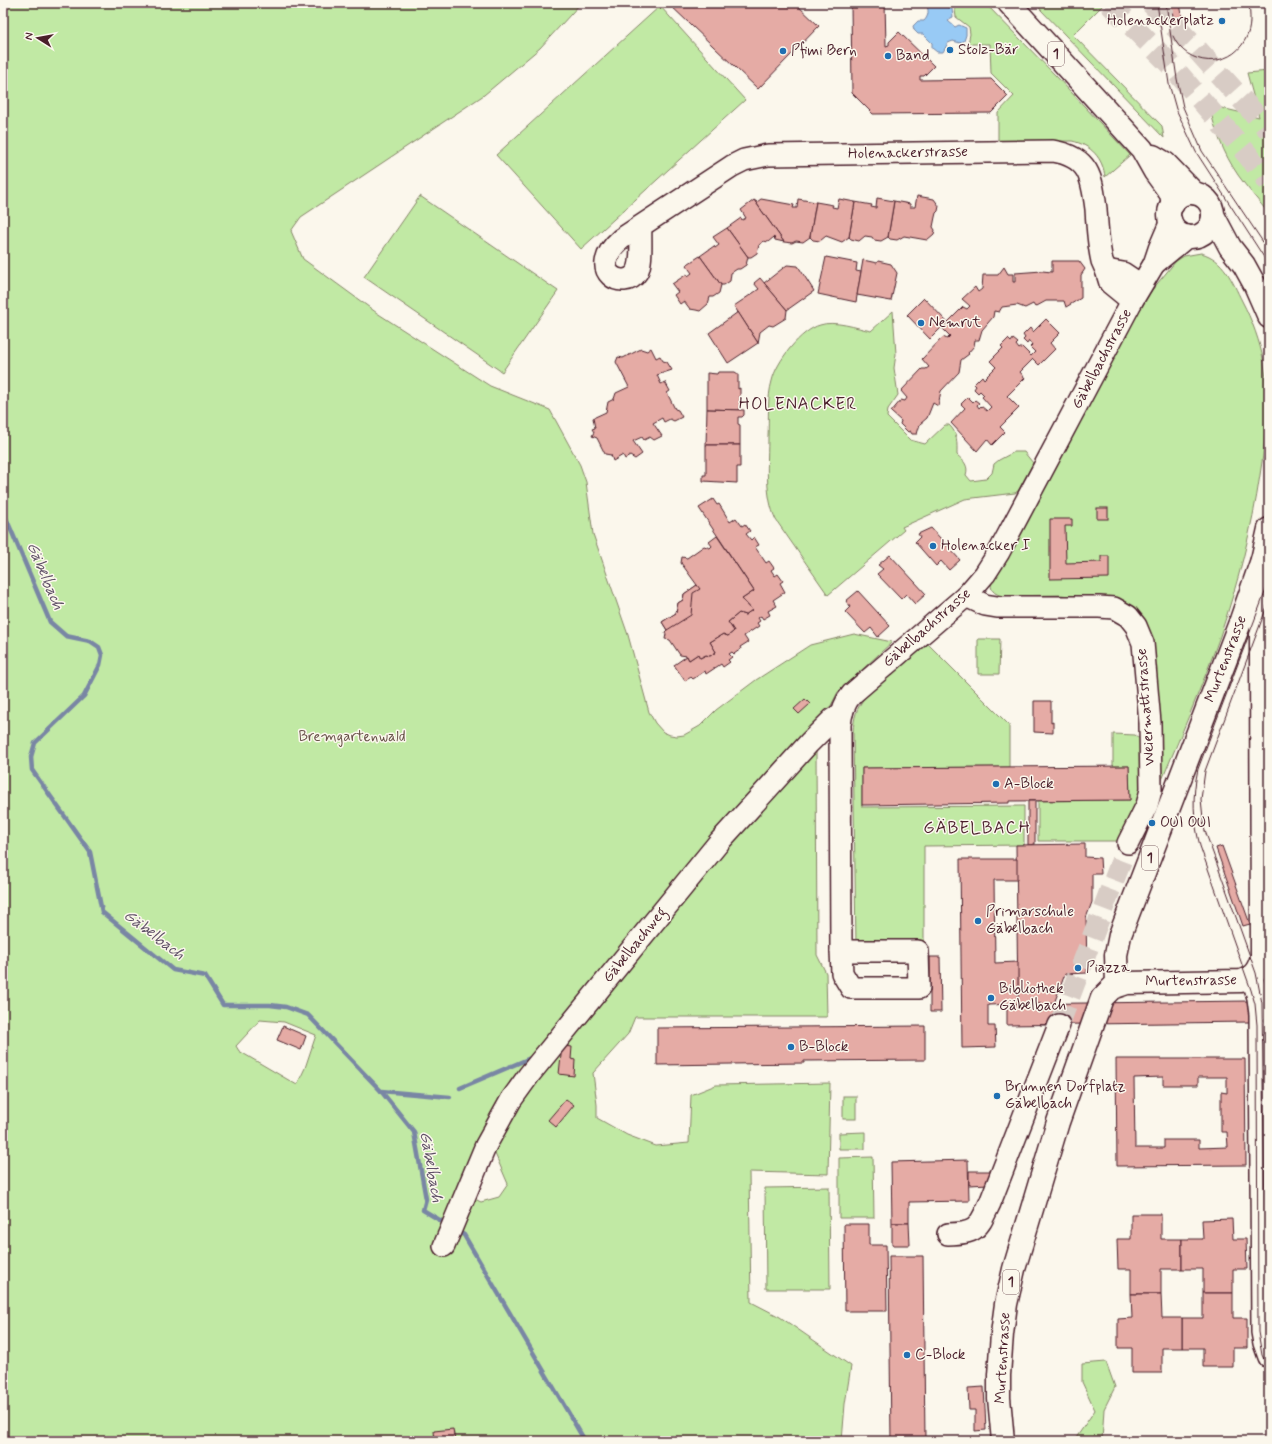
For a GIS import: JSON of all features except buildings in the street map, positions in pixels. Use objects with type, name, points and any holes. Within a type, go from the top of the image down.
[{"type":"main road","name":"1","points":[[1009,3],[1142,149],[1155,172],[1171,194],[1172,212]]},
{"type":"main road","name":"1","points":[[1142,149],[1165,163],[1194,193]]},
{"type":"main road","points":[[1230,247],[1177,231],[1172,212],[1181,195],[1194,193],[1200,194],[1210,203],[1213,215],[1230,247],[1244,265],[1255,285],[1269,317]]},
{"type":"main road","points":[[1191,236],[1205,232],[1210,227],[1213,215]]},
{"type":"main road","name":"Murtenstrasse","points":[[1117,985],[1116,955],[1119,940],[1241,620],[1262,560],[1269,529]]},
{"type":"main road","name":"Murtenstrasse","points":[[1003,1441],[999,1398],[1000,1355],[1006,1304],[1014,1269],[1058,1122],[1095,1015],[1105,994],[1117,985],[1127,983],[1236,982],[1252,976],[1258,969],[1262,956],[1261,644],[1264,597],[1262,560]]},
{"type":"street","name":"Holenackerstrasse","points":[[641,226],[732,166],[757,156],[1053,151],[1065,153],[1077,160],[1084,166],[1091,176],[1094,190],[1101,256],[1110,283],[1137,293]]},
{"type":"street","name":"Gäbelbachstrasse","points":[[841,951],[840,725],[846,701],[852,694],[966,596],[999,552],[1137,293],[1154,264],[1172,212]]},
{"type":"street","name":"Gäbelbachstrasse","points":[[1154,264],[1191,236]]},
{"type":"street","name":"Weiermattstrasse","points":[[966,596],[985,605],[996,607],[1114,608],[1128,616],[1136,626],[1142,643],[1149,707],[1151,790],[1147,805],[1128,843]]},
{"type":"street","name":"Gäbelbachweg","points":[[444,1246],[461,1202],[496,1124],[529,1075],[720,841],[809,743],[832,719],[842,713]]},
{"type":"street","points":[[1252,976],[1263,998],[1260,1014],[1262,1332],[1269,1356]]},
{"type":"street","points":[[948,1234],[967,1233],[974,1230],[983,1219],[1059,1025]]},
{"type":"green space","name":"Bremgartenwald","points":[[3,3],[581,3],[540,48],[484,95],[301,217],[291,231],[303,259],[377,313],[490,386],[550,410],[580,465],[586,482],[593,534],[628,635],[649,712],[655,723],[663,732],[677,736],[684,735],[700,726],[716,710],[756,680],[810,645],[854,634],[892,642],[838,692],[824,719],[534,1054],[458,1191],[481,1202],[499,1197],[508,1184],[493,1149],[504,1128],[561,1046],[566,1046],[574,1036],[575,1026],[708,864],[816,749],[817,955],[826,973],[827,1017],[635,1017],[628,1034],[593,1073],[597,1118],[627,1135],[656,1146],[689,1143],[691,1095],[716,1085],[830,1083],[828,1174],[749,1172],[751,1302],[780,1317],[851,1366],[845,1404],[842,1441],[3,1441]],"holes":[[[260,1020],[284,1022],[316,1035],[305,1068],[297,1085],[239,1051],[236,1046]]]},
{"type":"green space","points":[[954,3],[985,3],[1130,155],[1105,177],[1099,158],[1090,149],[1079,143],[1072,141],[998,142],[998,113],[1014,96],[991,73],[990,44],[968,44],[970,34],[969,27],[956,17]]},
{"type":"green space","points":[[1036,3],[1105,3],[1073,35],[1162,126],[1164,138],[1041,10]]},
{"type":"green space","points":[[660,6],[745,100],[581,249],[496,155]]},
{"type":"green space","points":[[1269,71],[1269,214],[1242,180],[1228,158],[1217,132],[1209,105],[1259,117],[1247,73]]},
{"type":"green space","points":[[420,196],[558,291],[502,372],[364,277]]},
{"type":"green space","points":[[1201,253],[1216,260],[1226,272],[1246,308],[1255,331],[1264,363],[1266,377],[1267,405],[1265,433],[1257,495],[1244,556],[1233,596],[1206,674],[1159,787],[1150,643],[1087,598],[1061,595],[1003,596],[993,591],[991,583],[1113,351],[1147,296],[1176,261],[1184,256]]},
{"type":"green space","points":[[893,311],[896,354],[894,368],[898,395],[888,409],[887,417],[910,440],[925,444],[945,425],[949,425],[954,431],[957,442],[957,455],[965,464],[967,469],[966,475],[971,481],[986,479],[992,473],[994,464],[1014,452],[1024,452],[1033,463],[1018,491],[1015,493],[965,499],[902,527],[904,530],[828,595],[776,520],[772,510],[768,490],[768,408],[770,388],[774,373],[784,356],[805,333],[820,325],[832,323],[871,331]]},
{"type":"green space","points":[[978,639],[1000,639],[999,674],[978,674]]},
{"type":"green space","points":[[928,644],[1009,725],[1009,767],[862,768],[862,807],[1024,806],[1024,845],[924,846],[924,945],[856,946],[853,732],[855,717],[859,705],[865,697]]},
{"type":"green space","points":[[1113,734],[1135,735],[1139,738],[1142,748],[1140,791],[1117,841],[1038,841],[1038,801],[1130,800],[1129,766],[1113,766]]},
{"type":"green space","points":[[843,1096],[856,1096],[856,1119],[843,1119]]},
{"type":"green space","points":[[865,1132],[865,1149],[839,1149],[839,1133]]},
{"type":"green space","points":[[873,1157],[874,1218],[839,1218],[839,1158]]},
{"type":"green space","points":[[829,1187],[830,1289],[766,1289],[765,1188]]},
{"type":"green space","points":[[1106,1362],[1115,1387],[1104,1409],[1102,1441],[1076,1441],[1076,1438],[1095,1410],[1082,1382],[1082,1364]]},
{"type":"water","points":[[926,3],[937,3],[936,5],[938,7],[945,5],[952,9],[953,17],[948,21],[955,27],[959,25],[966,28],[964,41],[960,43],[953,41],[948,43],[943,52],[937,52],[932,48],[932,43],[923,34],[918,34],[914,30],[913,26],[918,21],[924,21],[928,15]]},
{"type":"waterway","name":"Gäbelbach","points":[[3,511],[50,622],[66,636],[90,641],[99,647],[102,655],[100,665],[84,696],[35,743],[31,757],[32,770],[90,852],[102,912],[173,970],[205,976],[223,1005],[270,1005],[286,1007],[308,1015],[381,1091],[414,1132],[426,1199],[423,1210],[448,1225]]},
{"type":"waterway","points":[[460,1088],[535,1056]]},
{"type":"waterway","points":[[381,1091],[450,1097]]},
{"type":"waterway","name":"Gäbelbach","points":[[456,1230],[464,1235],[585,1441]]},
{"type":"tunnel","points":[[1109,3],[1170,64],[1269,182]]},
{"type":"tunnel","points":[[1151,3],[1193,45],[1269,130]]},
{"type":"tunnel","points":[[1059,1025],[1128,843]]},
{"type":"tram line","points":[[1157,3],[1169,84],[1176,109],[1196,152],[1269,265]]},
{"type":"tram line","points":[[1166,3],[1177,79],[1183,107],[1202,151],[1269,251]]},
{"type":"tram line","points":[[1173,36],[1179,46],[1188,54],[1198,59],[1219,60],[1229,56],[1238,49],[1245,40],[1249,31],[1249,3]]},
{"type":"tram line","points":[[1269,582],[1198,769],[1194,798],[1196,826],[1200,846],[1255,1004],[1257,1025],[1258,1332],[1262,1355],[1269,1370]]},
{"type":"tram line","points":[[1269,601],[1205,771],[1201,799],[1204,828],[1256,973],[1262,1003],[1266,1331],[1269,1345]]},
{"type":"place","name":"Holenackerplatz","points":[[1222,21]]},
{"type":"place","name":"Stolz-Bär","points":[[950,50]]},
{"type":"place","name":"Pfimi Bern","points":[[783,51]]},
{"type":"place","name":"Band","points":[[888,56]]},
{"type":"place","name":"Nemrut","points":[[921,323]]},
{"type":"place","name":"Holenacker I","points":[[933,546]]},
{"type":"place","name":"A-Block","points":[[996,784]]},
{"type":"place","name":"OUI OUI","points":[[1152,823]]},
{"type":"place","name":"Primarschule Gäbelbach","points":[[978,921]]},
{"type":"place","name":"Piazza","points":[[1078,968]]},
{"type":"place","name":"Bibliothek Gäbelbach","points":[[991,998]]},
{"type":"place","name":"B-Block","points":[[791,1047]]},
{"type":"place","name":"Brunnen Dorfplatz Gäbelbach","points":[[997,1096]]},
{"type":"place","name":"C-Block","points":[[907,1355]]},
{"type":"district","name":"HOLENACKER","points":[[798,404]]},
{"type":"district","name":"GÄBELBACH","points":[[977,828]]}]
